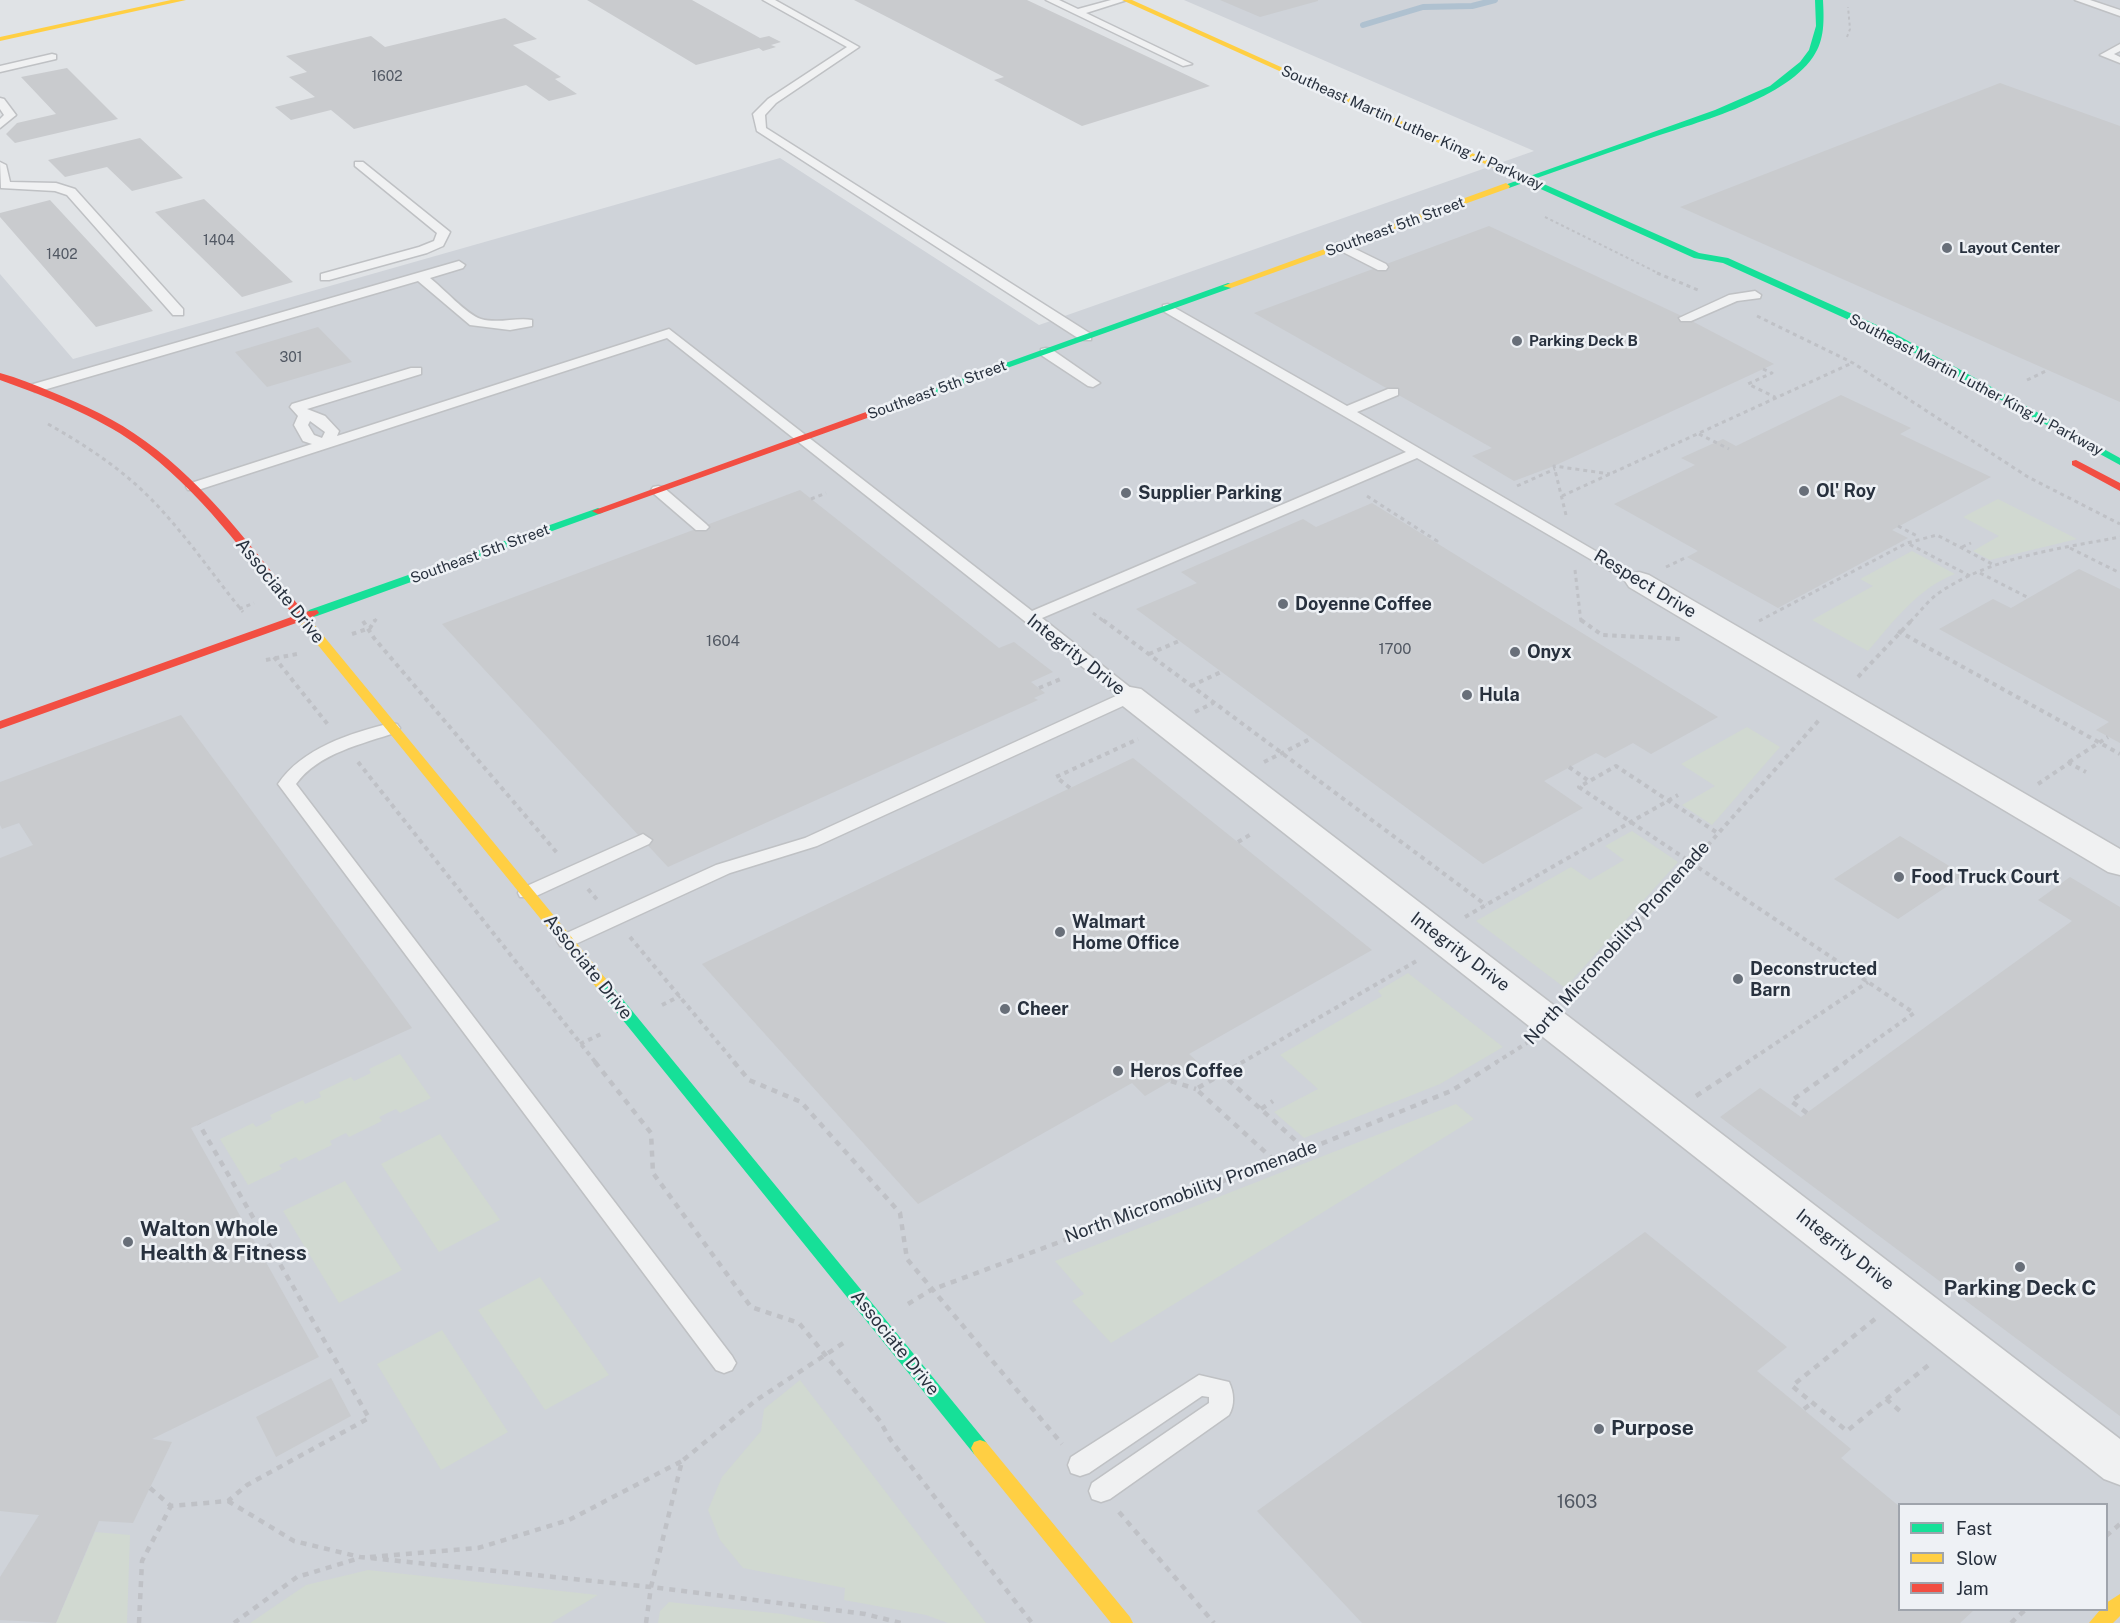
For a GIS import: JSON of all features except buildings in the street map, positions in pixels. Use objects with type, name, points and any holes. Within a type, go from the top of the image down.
[{"type":"street","points":[[0,39],[182,0]]},
{"type":"street","name":"Southeast Martin Luther King Jr Parkway","points":[[1124,0],[1528,179],[1699,263],[1725,260],[1886,333],[2120,462]]},
{"type":"street","name":"Southeast 5th Street","points":[[0,725],[1720,110],[1774,84],[1804,62],[1814,50],[1820,36],[1819,0]]},
{"type":"street","points":[[1733,285],[1760,297]]},
{"type":"street","name":"Associate Drive","points":[[0,376],[64,399],[132,435],[160,455],[194,487],[1124,1623]]},
{"type":"street","name":"Southeast Martin Luther King Jr Parkway","points":[[2064,456],[2120,488]]},
{"type":"street","name":"Respect Drive","points":[[1639,581],[2120,864]]},
{"type":"street","name":"Integrity Drive","points":[[1130,696],[1670,1113],[2120,1465]]},
{"type":"street","points":[[2099,1623],[2120,1603]]},
{"type":"lane","points":[[768,0],[854,47],[771,101],[759,114],[761,129],[1086,337]]},
{"type":"lane","points":[[1051,0],[1187,64]]},
{"type":"lane","points":[[1078,12],[1124,0]]},
{"type":"lane","points":[[2080,0],[2120,13]]},
{"type":"lane","points":[[2120,47],[2105,55],[2120,60]]},
{"type":"lane","points":[[0,69],[52,57]]},
{"type":"lane","points":[[0,101],[10,114],[0,124]]},
{"type":"lane","points":[[325,277],[423,250],[438,243],[444,232],[359,164]]},
{"type":"lane","points":[[0,165],[6,185],[56,187],[71,192],[178,312]]},
{"type":"lane","points":[[1341,246],[1382,267]]},
{"type":"lane","points":[[35,388],[459,265]]},
{"type":"lane","points":[[420,276],[475,322],[510,326],[527,323]]},
{"type":"lane","points":[[1686,318],[1734,298],[1760,297]]},
{"type":"lane","name":"Respect Drive","points":[[1168,308],[1639,581]]},
{"type":"lane","name":"Integrity Drive","points":[[327,444],[669,333],[1130,696]]},
{"type":"lane","points":[[1046,352],[1093,383]]},
{"type":"lane","points":[[327,444],[332,431],[320,419],[305,415],[297,407],[416,370]]},
{"type":"lane","points":[[1347,411],[1393,392]]},
{"type":"lane","points":[[305,415],[301,425],[308,438],[327,444]]},
{"type":"lane","points":[[194,487],[327,444]]},
{"type":"lane","points":[[1029,618],[1417,453]]},
{"type":"lane","points":[[658,490],[701,527]]},
{"type":"lane","points":[[567,941],[723,869],[811,842],[1130,696]]},
{"type":"lane","points":[[391,728],[308,761],[292,772],[286,784],[724,1363]]},
{"type":"lane","points":[[527,893],[643,840]]},
{"type":"lane","points":[[1080,1466],[1199,1385],[1221,1389],[1221,1408],[1101,1491]]},
{"type":"path","points":[[1535,213],[1602,244],[1650,270],[1708,294]]},
{"type":"path","points":[[1754,315],[1853,363],[2003,461],[2120,524]]},
{"type":"path","points":[[1554,469],[1562,496],[1853,363]]},
{"type":"path","points":[[1763,369],[1772,373],[1748,384],[1776,398]]},
{"type":"path","points":[[2023,382],[2048,370]]},
{"type":"path","points":[[38,419],[78,440],[116,465],[145,490],[185,534],[247,619]]},
{"type":"path","points":[[1698,433],[1729,449]]},
{"type":"path","points":[[1513,488],[1554,469],[1554,466],[1610,474]]},
{"type":"path","points":[[811,499],[826,493]]},
{"type":"path","points":[[1363,494],[1437,541],[1435,542]]},
{"type":"path","points":[[1898,526],[1920,538]]},
{"type":"path","points":[[1752,624],[1920,538],[1937,535],[1995,565]]},
{"type":"path","name":"North Micromobility Promenade","points":[[906,1305],[931,1290],[1274,1160],[1306,1150],[1451,1091],[1520,1049],[1551,1021],[1716,832],[1839,699],[1898,631],[1935,596],[1995,565],[2030,554],[2120,537]]},
{"type":"path","points":[[1907,543],[1970,576]]},
{"type":"path","points":[[1962,548],[1971,543]]},
{"type":"path","points":[[2068,548],[2120,573]]},
{"type":"path","points":[[1979,572],[2029,598]]},
{"type":"path","points":[[1092,612],[1486,905]]},
{"type":"path","points":[[356,633],[370,628],[379,616]]},
{"type":"path","points":[[370,628],[374,638],[564,860]]},
{"type":"path","points":[[1898,631],[2120,753]]},
{"type":"path","points":[[1602,635],[1683,639]]},
{"type":"path","points":[[1149,654],[1179,641]]},
{"type":"path","points":[[271,648],[275,659],[651,1133],[653,1173],[751,1307],[799,1323],[880,1421],[890,1439],[1032,1623]]},
{"type":"path","points":[[1191,686],[1221,672]]},
{"type":"path","points":[[1039,688],[1063,678]]},
{"type":"path","points":[[2012,801],[2108,737]]},
{"type":"path","points":[[1070,788],[1056,777],[1138,738]]},
{"type":"path","points":[[2068,763],[2086,772]]},
{"type":"path","points":[[1716,832],[1616,766],[1579,787],[1914,1013],[1791,1101],[1807,1113]]},
{"type":"path","points":[[1569,767],[1589,781]]},
{"type":"path","points":[[1196,1089],[1442,939],[1486,905],[1678,795]]},
{"type":"path","points":[[583,883],[599,903]]},
{"type":"path","points":[[628,935],[749,1080],[801,1102],[900,1213],[907,1259],[1080,1466]]},
{"type":"path","points":[[1670,1113],[1868,982]]},
{"type":"path","points":[[660,1006],[680,996]]},
{"type":"path","points":[[580,1044],[603,1033]]},
{"type":"path","points":[[1222,1074],[1306,1150]]},
{"type":"path","points":[[1171,1081],[1196,1089],[1274,1160]]},
{"type":"path","points":[[1261,1109],[1273,1101]]},
{"type":"path","points":[[150,1488],[171,1506],[228,1501],[247,1485],[369,1418],[199,1125]]},
{"type":"path","points":[[1904,1296],[1792,1386],[1847,1431],[1959,1340]]},
{"type":"path","points":[[234,1623],[297,1577],[360,1557],[478,1548],[569,1520],[682,1461],[755,1401],[843,1343]]},
{"type":"path","points":[[1886,1400],[1900,1411]]},
{"type":"path","points":[[1804,1409],[1812,1403]]},
{"type":"path","points":[[646,1623],[651,1587],[682,1461]]},
{"type":"path","points":[[1101,1491],[1214,1623]]},
{"type":"path","points":[[228,1501],[294,1541],[360,1557],[651,1587],[865,1614],[901,1623]]},
{"type":"path","points":[[139,1623],[142,1561],[171,1506]]},
{"type":"path","points":[[2108,1534],[2120,1524]]},
{"type":"path","points":[[2010,1623],[2024,1611]]},
{"type":"shaded area","name":"Walmart Home Office","points":[[1184,0],[2120,0],[2120,1623],[0,1623],[0,274],[73,359],[780,158],[1039,325],[1534,151]]},
{"type":"shaded area","points":[[1998,499],[2077,539],[1990,560],[1973,551],[1999,536],[1963,517]]},
{"type":"shaded area","points":[[1912,551],[1955,574],[1929,588],[1918,597],[1868,651],[1812,620],[1873,586],[1860,579]]},
{"type":"shaded area","points":[[1747,727],[1780,747],[1712,825],[1682,805],[1715,786],[1681,764]]},
{"type":"shaded area","points":[[1632,831],[1678,862],[1565,988],[1476,921],[1571,867],[1590,880],[1624,860],[1605,846]]},
{"type":"shaded area","points":[[1408,973],[1503,1047],[1440,1084],[1304,1138],[1274,1112],[1318,1089],[1280,1055],[1382,996],[1378,991]]},
{"type":"shaded area","points":[[400,1054],[431,1098],[400,1113],[396,1109],[379,1117],[382,1121],[349,1137],[346,1133],[330,1141],[332,1145],[299,1161],[296,1157],[279,1165],[282,1169],[248,1185],[220,1139],[253,1123],[256,1127],[272,1119],[270,1115],[303,1100],[305,1104],[321,1097],[319,1092],[351,1077],[354,1081],[371,1073],[369,1069]]},
{"type":"shaded area","points":[[1456,1104],[1474,1119],[1111,1343],[1072,1301],[1084,1294],[1055,1261]]},
{"type":"shaded area","points":[[440,1134],[500,1220],[439,1252],[381,1164]]},
{"type":"shaded area","points":[[345,1181],[402,1270],[339,1303],[283,1211]]},
{"type":"shaded area","points":[[540,1277],[609,1375],[545,1410],[478,1310]]},
{"type":"shaded area","points":[[442,1330],[508,1432],[441,1470],[377,1364]]},
{"type":"shaded area","points":[[800,1380],[986,1623],[948,1623],[926,1615],[844,1600],[845,1588],[743,1568],[720,1540],[708,1510],[722,1477],[761,1431],[764,1409]]},
{"type":"shaded area","points":[[95,1532],[130,1535],[127,1623],[56,1623]]},
{"type":"shaded area","points":[[368,1570],[598,1595],[551,1623],[250,1623],[306,1585]]},
{"type":"shaded area","points":[[669,1602],[782,1614],[828,1623],[658,1623],[660,1611]]},
{"type":"waterway","points":[[1363,25],[1423,7],[1472,6],[1495,0]]},
{"type":"traffic: fast","points":[[1506,186],[1737,105],[1789,77],[1803,64],[1813,50],[1820,26],[1819,0]]},
{"type":"traffic: fast","points":[[1537,184],[1697,256],[1725,260],[1886,333],[2120,462]]},
{"type":"traffic: fast","points":[[866,415],[1228,286]]},
{"type":"traffic: fast","points":[[313,613],[598,511]]},
{"type":"traffic: fast","points":[[601,983],[980,1448]]},
{"type":"traffic: slow","points":[[0,39],[182,0]]},
{"type":"traffic: slow","points":[[1126,0],[1537,184]]},
{"type":"traffic: slow","points":[[1228,286],[1506,186]]},
{"type":"traffic: slow","points":[[304,620],[601,983]]},
{"type":"traffic: slow","points":[[980,1448],[1123,1623]]},
{"type":"traffic: slow","points":[[2099,1623],[2120,1603]]},
{"type":"traffic: jam","points":[[0,376],[90,413],[124,431],[164,461],[228,525],[304,620]]},
{"type":"traffic: jam","points":[[598,511],[866,415]]},
{"type":"traffic: jam","points":[[2076,463],[2120,488]]},
{"type":"traffic: jam","points":[[0,725],[313,613]]},
{"type":"place","name":"Layout Center","points":[[1947,248]]},
{"type":"place","name":"Parking Deck B","points":[[1517,341]]},
{"type":"place","name":"Ol' Roy","points":[[1804,491]]},
{"type":"place","name":"Supplier Parking","points":[[1126,493]]},
{"type":"place","name":"Doyenne Coffee","points":[[1283,604]]},
{"type":"place","name":"Onyx","points":[[1515,652]]},
{"type":"place","name":"Hula","points":[[1467,695]]},
{"type":"place","name":"Food Truck Court","points":[[1899,877]]},
{"type":"place","name":"Walmart Home Office","points":[[1060,932]]},
{"type":"place","name":"Deconstructed Barn","points":[[1738,979]]},
{"type":"place","name":"Cheer","points":[[1005,1009]]},
{"type":"place","name":"Heros Coffee","points":[[1118,1071]]},
{"type":"place","name":"Walton Whole Health & Fitness","points":[[128,1242]]},
{"type":"place","name":"Parking Deck C","points":[[2020,1267]]},
{"type":"place","name":"Purpose","points":[[1599,1429]]}]
